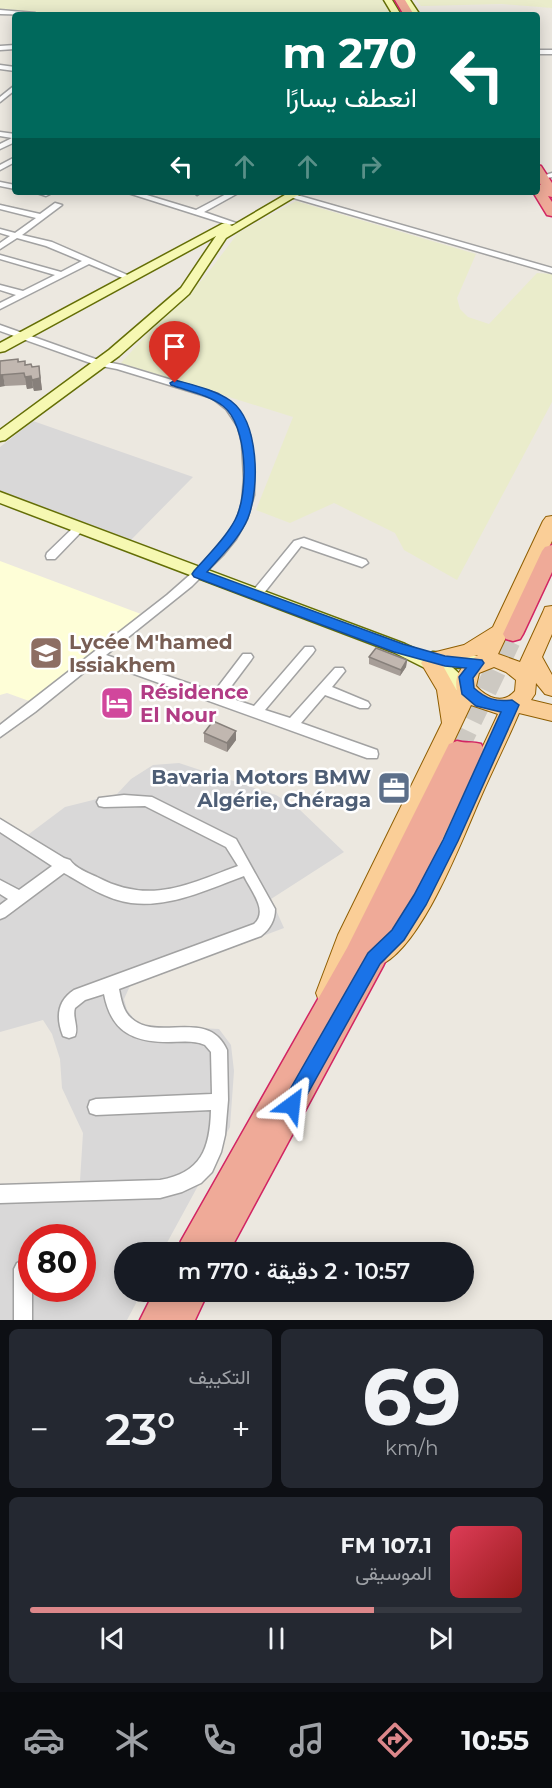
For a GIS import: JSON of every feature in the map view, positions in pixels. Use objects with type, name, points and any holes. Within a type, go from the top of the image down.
[{"type":"highway","points":[[542,177],[552,193]]},
{"type":"highway","points":[[542,177],[552,212]]},
{"type":"highway","points":[[518,640],[552,551]]},
{"type":"highway","points":[[518,640],[552,584]]},
{"type":"highway","points":[[197,1242],[255,1134],[322,1018],[465,750],[374,958],[217,1242]]},
{"type":"highway","points":[[156,1320],[166,1302]]},
{"type":"highway","points":[[177,1320],[187,1302]]},
{"type":"main road","points":[[0,348],[128,277],[289,195]]},
{"type":"main road","points":[[0,437],[99,363],[185,291],[224,234],[290,195]]},
{"type":"main road","points":[[185,249],[192,259],[210,256]]},
{"type":"main road","points":[[0,497],[198,574],[433,661],[481,703],[502,707],[523,698],[525,681],[518,640],[528,576],[552,521]]},
{"type":"main road","points":[[322,1018],[332,978],[343,951],[451,724],[466,689],[466,677],[481,662],[518,640],[552,612]]},
{"type":"main road","points":[[433,661],[518,640]]},
{"type":"main road","points":[[518,640],[552,689]]},
{"type":"main road","points":[[433,661],[503,662],[518,670],[525,681],[552,701]]},
{"type":"main road","points":[[433,661],[448,690],[452,706],[451,724]]},
{"type":"main road","points":[[513,704],[552,713]]},
{"type":"main road","points":[[374,958],[398,935],[420,900],[450,841],[513,704]]},
{"type":"street","points":[[0,73],[3,67]]},
{"type":"street","points":[[0,100],[12,90]]},
{"type":"street","points":[[140,195],[232,223]]},
{"type":"street","points":[[150,198],[155,195]]},
{"type":"street","points":[[198,212],[230,195]]},
{"type":"street","points":[[300,195],[552,271]]},
{"type":"street","points":[[0,247],[58,205]]},
{"type":"street","points":[[0,207],[42,217]]},
{"type":"street","points":[[0,231],[50,244],[128,277]]},
{"type":"street","points":[[0,257],[61,274]]},
{"type":"street","points":[[0,306],[88,261]]},
{"type":"street","points":[[0,287],[23,294]]},
{"type":"street","points":[[0,328],[99,363],[215,396],[228,404],[239,417],[247,445],[249,471],[248,497],[242,519],[229,540],[198,574],[0,732]]},
{"type":"street","points":[[51,556],[79,528]]},
{"type":"street","points":[[256,595],[298,543],[304,542],[362,563]]},
{"type":"street","points":[[256,712],[309,650]]},
{"type":"street","points":[[97,656],[372,754]]},
{"type":"street","points":[[216,698],[247,657]]},
{"type":"street","points":[[288,723],[293,723],[339,671]]},
{"type":"street","points":[[323,689],[363,705]]},
{"type":"street","points":[[69,1031],[66,1012],[70,1003],[110,985],[262,928],[268,915],[268,909],[247,868],[231,843],[147,801],[104,802]]},
{"type":"street","points":[[0,825],[105,888],[132,897],[187,890],[247,868]]},
{"type":"street","points":[[0,913],[65,864]]},
{"type":"street","points":[[0,886],[19,898]]},
{"type":"street","points":[[0,1194],[160,1189],[180,1185],[195,1176],[208,1161],[216,1143],[219,1102],[219,1050],[216,1043],[203,1035],[142,1034],[133,1030],[125,1024],[115,1008],[110,985]]},
{"type":"street","points":[[96,1107],[219,1102]]},
{"type":"street","points":[[23,1302],[23,1320]]},
{"type":"shaded area","points":[[0,0],[382,0],[391,12],[21,12],[0,10]]},
{"type":"shaded area","points":[[416,0],[552,0],[552,8],[502,4],[421,6]]},
{"type":"shaded area","points":[[296,201],[476,254],[457,298],[460,309],[468,317],[489,324],[537,273],[552,274],[552,402],[457,580],[404,550],[395,533],[334,503],[290,523],[256,510],[293,417],[121,363],[159,321],[204,278],[238,233]]},
{"type":"shaded area","points":[[33,421],[193,477],[128,543],[0,494],[0,447]]},
{"type":"shaded area","name":"Lycée M'hamed Issiakhem","points":[[0,561],[141,614],[32,702],[7,693],[0,695]]},
{"type":"shaded area","points":[[179,763],[276,795],[300,810],[344,852],[271,899],[284,928],[130,986],[124,999],[127,1010],[139,1025],[219,1029],[231,1045],[234,1071],[230,1127],[167,1242],[114,1242],[114,1302],[137,1302],[127,1320],[0,1320],[0,1201],[79,1197],[83,1133],[62,1088],[60,1059],[52,1034],[43,1020],[0,1032],[0,821],[25,837],[65,807],[117,794],[131,779],[153,765]]},
{"type":"building","points":[[18,359],[18,362],[25,361],[25,365],[39,366],[40,378],[32,380],[31,376],[25,377],[24,373],[0,375],[0,361]]},
{"type":"building","points":[[376,648],[407,660],[401,670],[369,657]]},
{"type":"building","points":[[213,721],[236,731],[227,743],[204,733]]},
{"type":"tunnel","points":[[457,750],[513,634]]},
{"type":"place","name":"Lycée M'hamed Issiakhem","points":[[46,653]]},
{"type":"place","name":"Résidence El Nour","points":[[117,703]]},
{"type":"place","name":"Bavaria Motors BMW Algérie, Chéraga","points":[[394,788]]},
{"type":"route","points":[[175,383],[215,396],[228,404],[239,417],[247,445],[248,497],[242,519],[229,540],[198,574],[399,648],[445,661],[477,663],[466,677],[467,690],[481,703],[502,707],[512,705],[450,841],[420,900],[398,935],[374,958],[292,1105]]}]
